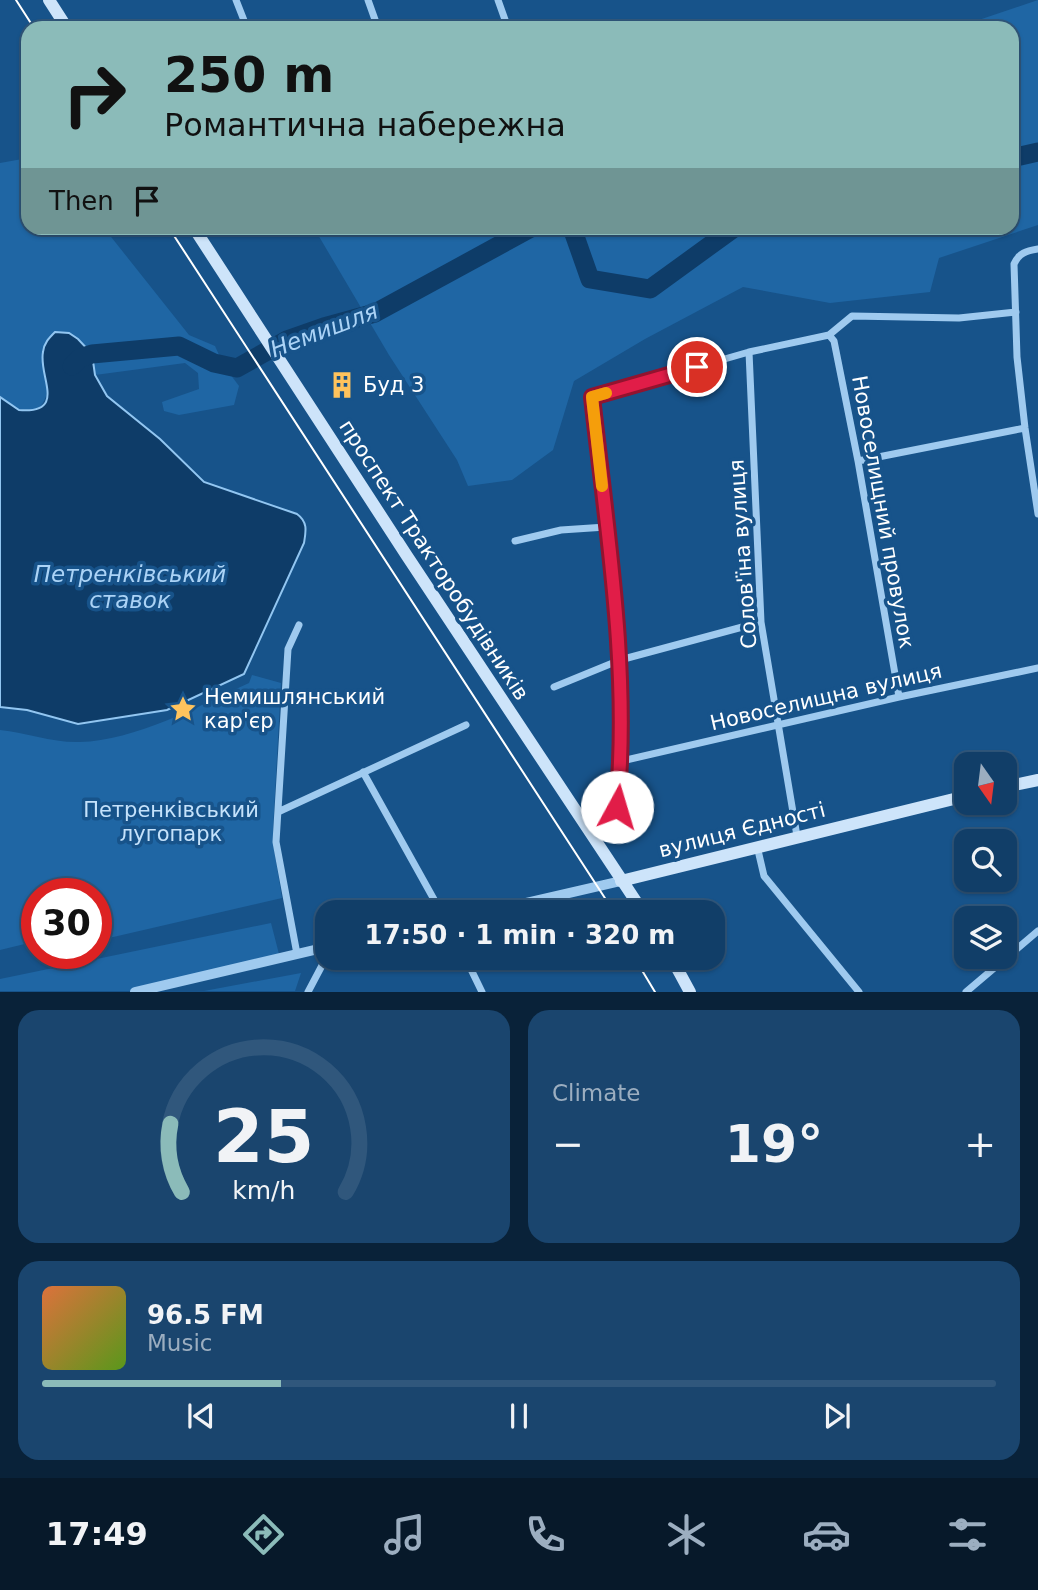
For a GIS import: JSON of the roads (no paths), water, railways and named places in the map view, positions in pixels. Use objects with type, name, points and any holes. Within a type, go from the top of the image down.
[{"type":"main road","points":[[49,0],[62,21]]},
{"type":"main road","name":"проспект Тракторобудівників","points":[[199,235],[634,900]]},
{"type":"main road","points":[[1017,784],[1038,780]]},
{"type":"main road","name":"вулиця Єдності","points":[[621,881],[954,799]]},
{"type":"main road","points":[[678,970],[690,992]]},
{"type":"street","points":[[236,0],[244,21]]},
{"type":"street","points":[[368,0],[376,21]]},
{"type":"street","points":[[498,0],[506,21]]},
{"type":"street","points":[[1038,249],[1018,256],[1014,264],[1017,357],[1038,514]]},
{"type":"street","points":[[586,825],[617,807],[622,761],[620,660],[592,397],[749,352],[829,335],[852,316],[959,318],[1016,312]]},
{"type":"street","name":"Новоселищний провулок","points":[[829,335],[834,341],[858,461],[899,697]]},
{"type":"street","name":"Солов'їна вулиця","points":[[749,352],[761,622],[797,836]]},
{"type":"street","points":[[858,461],[1025,428]]},
{"type":"street","points":[[514,541],[561,530],[606,527]]},
{"type":"street","points":[[554,687],[620,660],[761,622]]},
{"type":"street","points":[[297,954],[276,842],[288,649],[299,625]]},
{"type":"street","name":"Новоселищна вулиця","points":[[622,761],[1038,668]]},
{"type":"street","points":[[278,811],[466,725]]},
{"type":"street","points":[[363,772],[434,900]]},
{"type":"street","points":[[757,846],[764,876],[859,992]]},
{"type":"street","name":"вулиця Єдності","points":[[539,900],[621,881]]},
{"type":"street","points":[[966,992],[1038,931]]},
{"type":"street","points":[[135,992],[315,950]]},
{"type":"street","points":[[308,992],[320,970]]},
{"type":"street","points":[[471,970],[482,992]]},
{"type":"water","name":"Петренківський ставок","points":[[55,332],[69,333],[78,339],[92,354],[95,375],[107,396],[160,439],[204,482],[297,514],[305,524],[304,543],[244,674],[167,710],[78,724],[27,710],[0,707],[0,397],[19,410],[34,410],[43,406],[48,391],[43,352]]},
{"type":"waterway","name":"Немишля","points":[[1019,156],[1038,152]]},
{"type":"waterway","name":"Немишля","points":[[72,366],[80,358],[92,354],[179,346],[214,363],[237,368],[287,340],[375,313],[518,235]]},
{"type":"waterway","name":"Немишля","points":[[574,235],[590,279],[650,289],[724,235]]},
{"type":"tram line","points":[[16,0],[30,21]]},
{"type":"tram line","points":[[174,235],[606,900]]},
{"type":"tram line","points":[[642,970],[655,992]]},
{"type":"place","name":"Буд 3","points":[[342,385]]},
{"type":"place","name":"Немишлянський кар'єр","points":[[183,709]]},
{"type":"park label","name":"Петренківський лугопарк","points":[[171,822]]}]
